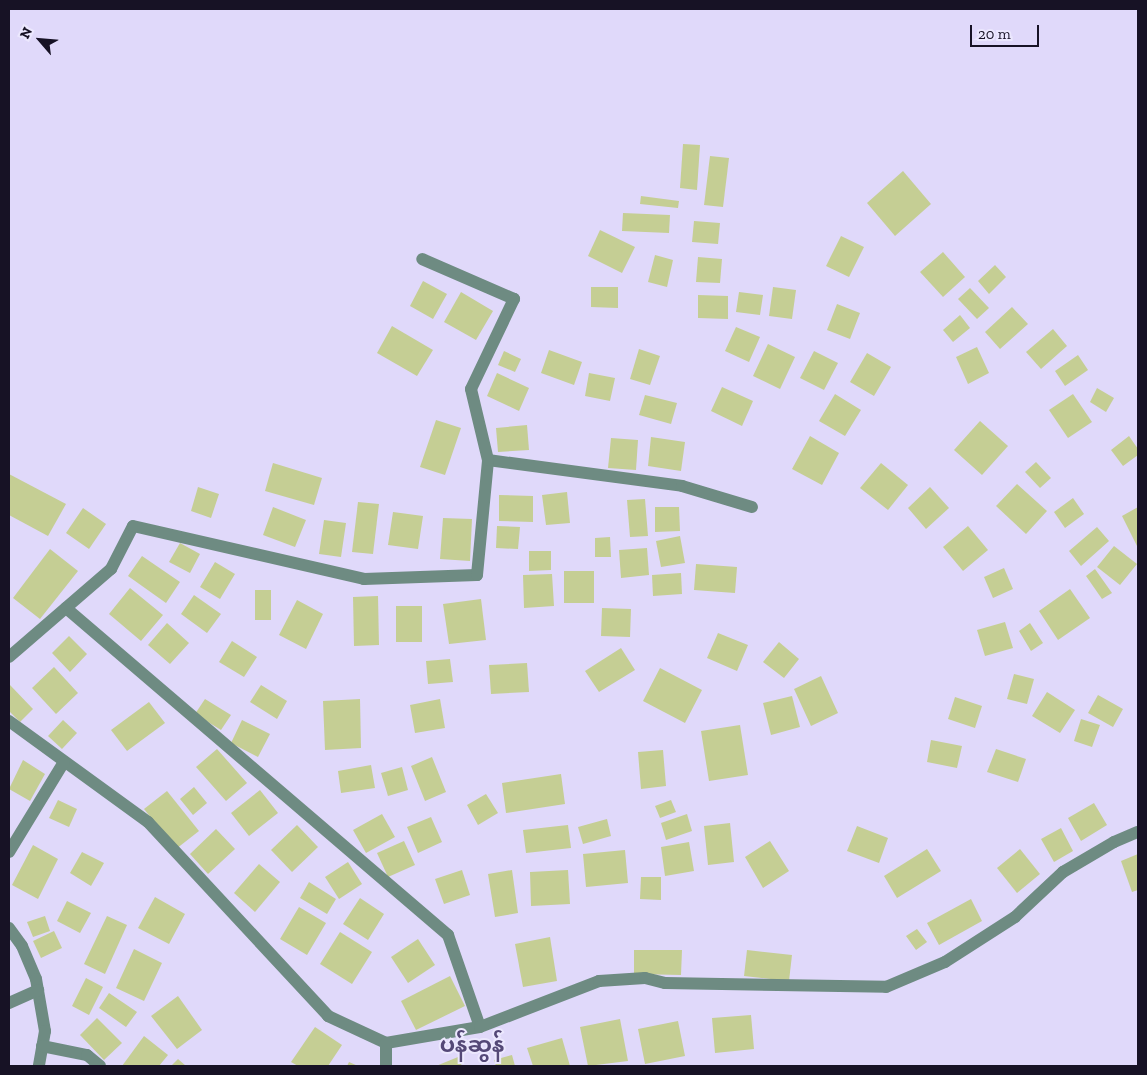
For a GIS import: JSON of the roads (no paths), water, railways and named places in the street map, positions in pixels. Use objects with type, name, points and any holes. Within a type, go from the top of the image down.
[{"type":"street","points":[[9,657],[111,569],[133,526],[364,579],[477,575],[488,460],[471,389],[514,299],[422,258]]},
{"type":"street","points":[[488,460],[682,486],[752,507]]},
{"type":"street","points":[[66,608],[448,935],[480,1027]]},
{"type":"street","points":[[9,722],[148,822],[328,1016],[386,1043],[480,1027],[599,981],[646,978],[675,983],[886,987],[945,962],[1015,917],[1063,872],[1138,832]]},
{"type":"street","points":[[9,852],[64,762]]},
{"type":"street","points":[[9,928],[22,946],[38,990],[45,1032],[39,1066]]},
{"type":"street","points":[[9,1003],[38,990]]},
{"type":"street","points":[[386,1043],[386,1066]]},
{"type":"street","points":[[42,1046],[86,1055],[100,1066]]},
{"type":"district","name":"ပန်ဆွန်","points":[[472,1045]]}]
